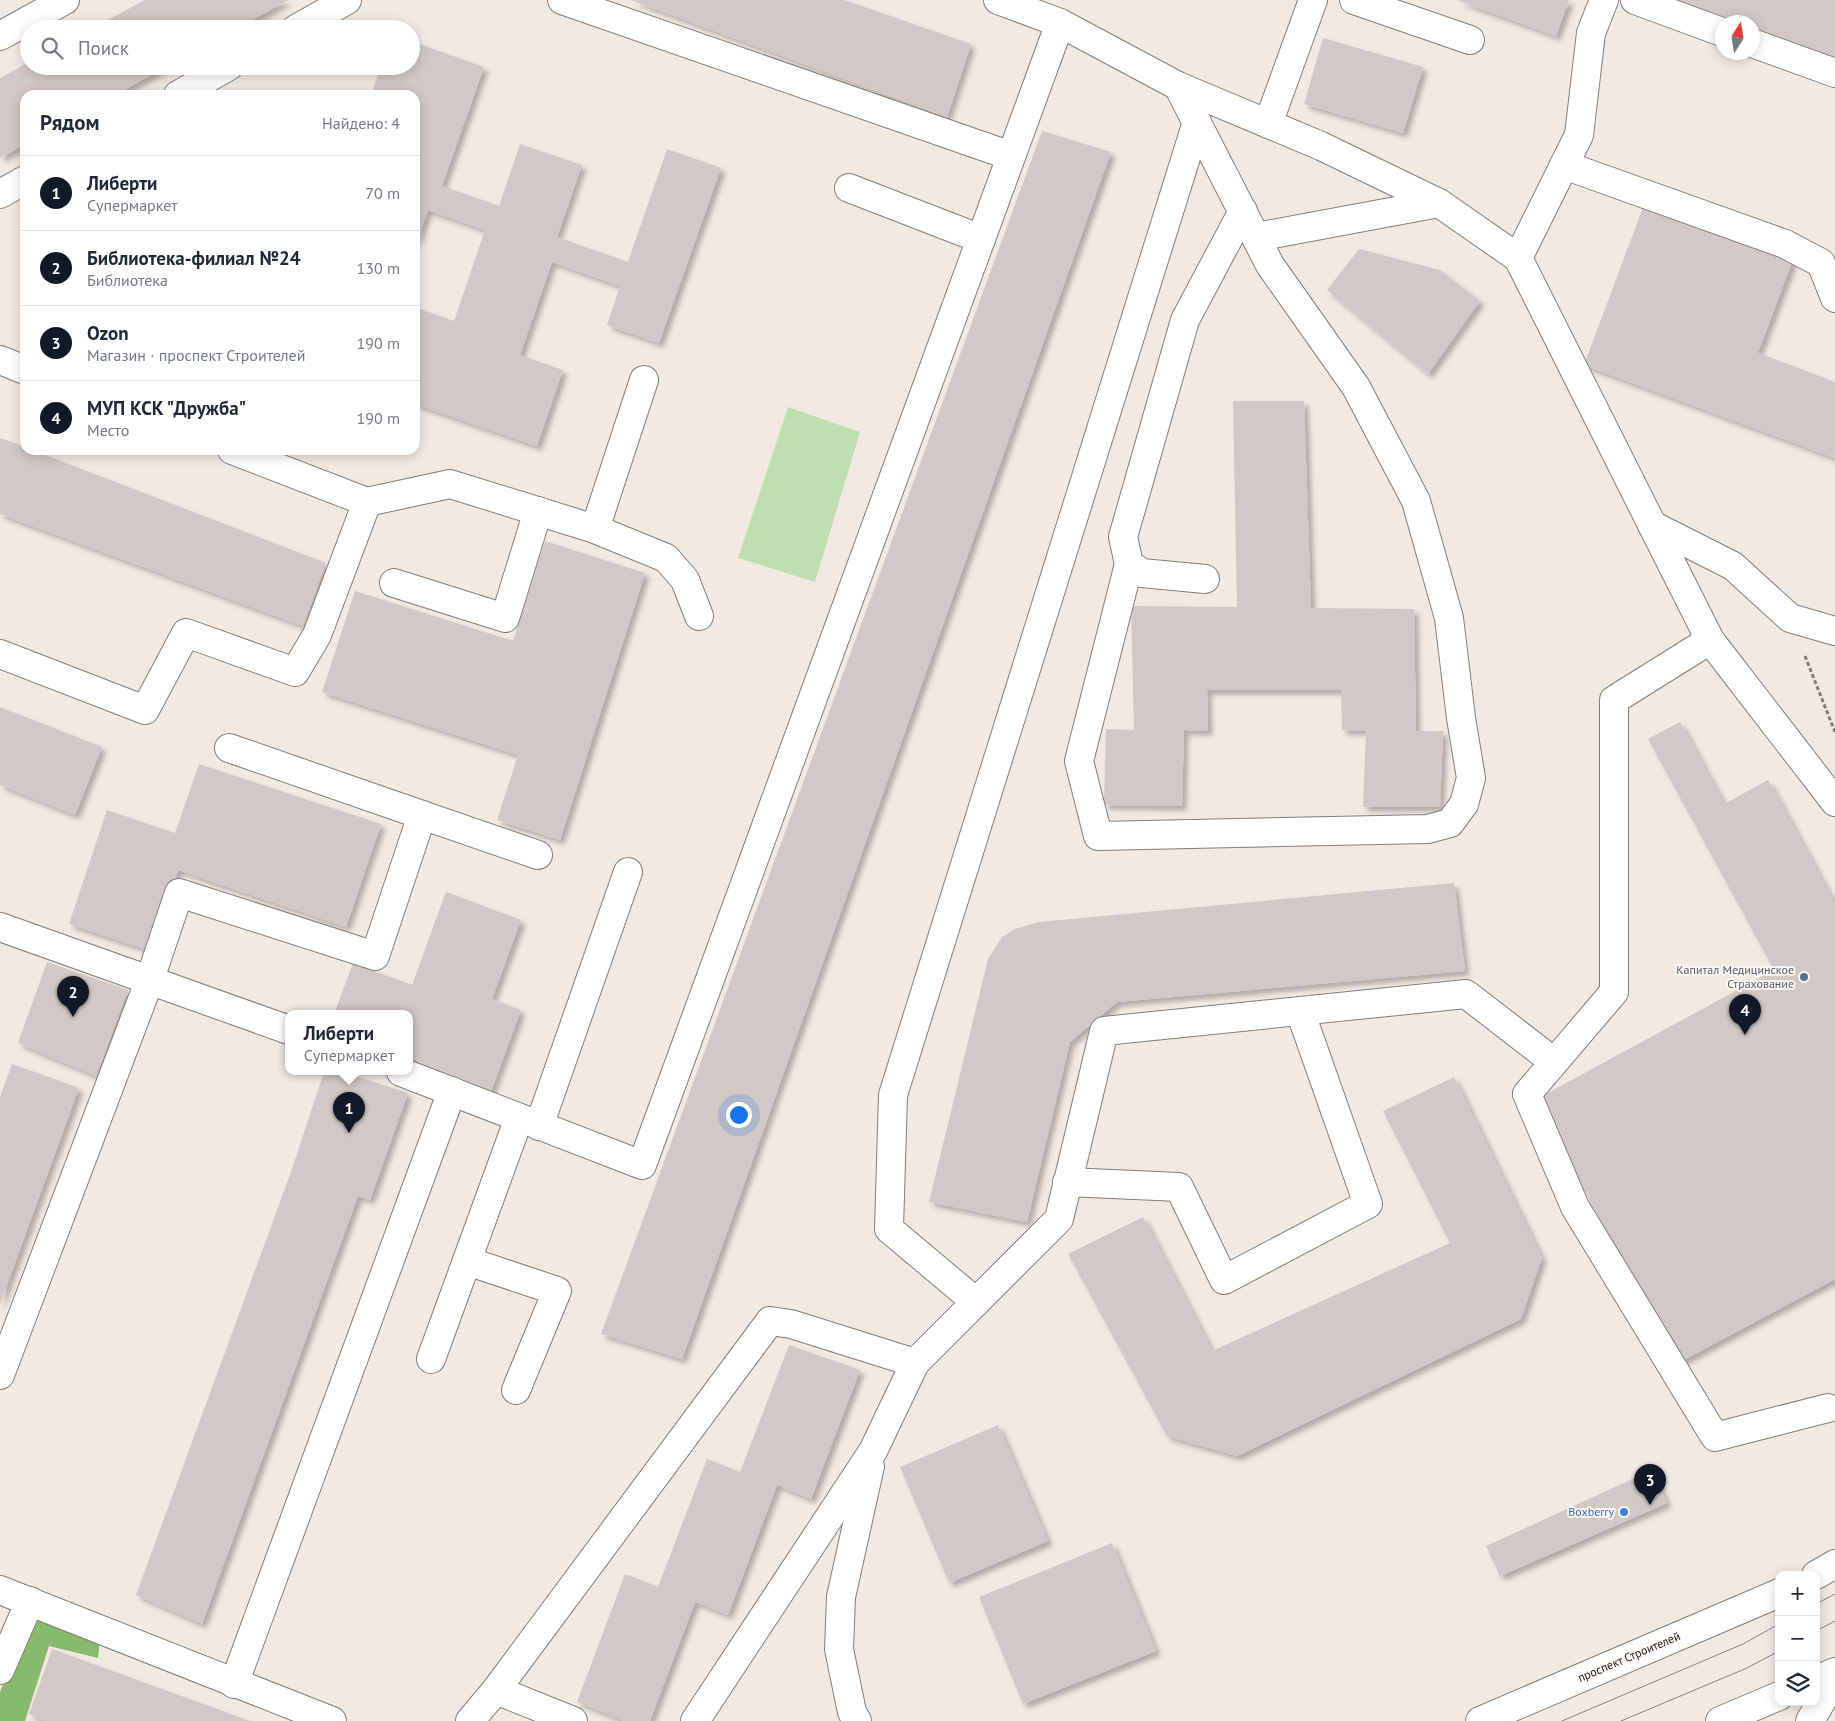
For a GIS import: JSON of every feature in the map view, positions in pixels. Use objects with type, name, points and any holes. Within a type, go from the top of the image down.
[{"type":"street","points":[[29,20],[65,0]]},
{"type":"street","points":[[312,20],[347,0]]},
{"type":"street","points":[[562,0],[1011,156]]},
{"type":"street","points":[[998,0],[1060,22],[1178,86],[1268,124],[1439,203],[1518,258],[1710,640],[1835,802]]},
{"type":"street","points":[[1268,124],[1313,0]]},
{"type":"street","points":[[1354,0],[1470,40]]},
{"type":"street","points":[[1518,258],[1579,135],[1591,34],[1604,0]]},
{"type":"street","points":[[1635,0],[1715,29]]},
{"type":"street","points":[[409,1075],[642,1165],[1060,22]]},
{"type":"street","points":[[0,36],[20,25]]},
{"type":"street","points":[[1760,46],[1835,73]]},
{"type":"street","points":[[187,90],[213,75]]},
{"type":"street","points":[[1178,86],[1270,265],[1356,387],[1416,501],[1449,618],[1461,718],[1471,778],[1464,804],[1450,823],[1428,829],[1098,836],[1079,760],[1129,564],[1124,537],[1185,320],[1242,211]]},
{"type":"street","points":[[976,1302],[889,1229],[893,1095],[1197,122]]},
{"type":"street","points":[[1564,165],[1785,244],[1821,263],[1835,298]]},
{"type":"street","points":[[0,194],[20,183]]},
{"type":"street","points":[[849,188],[981,239]]},
{"type":"street","points":[[1256,237],[1439,203]]},
{"type":"street","points":[[0,360],[20,368]]},
{"type":"street","points":[[594,529],[644,380]]},
{"type":"street","points":[[245,455],[367,502],[450,484],[594,529],[666,558],[685,580],[699,616]]},
{"type":"street","points":[[0,654],[145,710],[186,632],[295,672],[317,635],[367,502]]},
{"type":"street","points":[[394,582],[505,618],[538,511]]},
{"type":"street","points":[[1652,525],[1733,566],[1790,618],[1835,631]]},
{"type":"street","points":[[1129,564],[1142,573],[1205,579]]},
{"type":"street","points":[[1710,640],[1614,700],[1614,992],[1527,1094],[1572,1199],[1715,1437],[1833,1411]]},
{"type":"street","points":[[229,748],[538,855]]},
{"type":"street","points":[[0,1375],[150,979],[179,893],[375,956],[422,815]]},
{"type":"street","points":[[431,1359],[467,1261],[529,1122],[628,872]]},
{"type":"street","points":[[0,927],[285,1029]]},
{"type":"street","points":[[695,1721],[873,1452],[915,1363],[1059,1219],[1104,1032],[1466,994],[1554,1062]]},
{"type":"street","points":[[1067,1182],[1179,1187],[1224,1280],[1368,1204],[1300,1011]]},
{"type":"street","points":[[234,1684],[452,1091]]},
{"type":"street","points":[[467,1261],[557,1291],[516,1390]]},
{"type":"street","points":[[470,1721],[496,1690],[770,1321],[791,1324],[915,1363]]},
{"type":"street","points":[[857,1721],[852,1712],[839,1649],[841,1597],[873,1452]]},
{"type":"street","points":[[1820,1573],[1835,1564]]},
{"type":"street","points":[[0,1590],[234,1684],[332,1721]]},
{"type":"street","name":"проспект Строителей","points":[[1480,1721],[1775,1595]]},
{"type":"street","points":[[0,1670],[30,1601]]},
{"type":"street","points":[[1820,1678],[1835,1672]]},
{"type":"street","points":[[1810,1721],[1835,1678]]},
{"type":"street","points":[[496,1690],[573,1721]]},
{"type":"street","points":[[1720,1721],[1775,1698]]},
{"type":"path","points":[[1790,618],[1835,732]]},
{"type":"green space","points":[[788,407],[860,432],[815,582],[738,558]]},
{"type":"green space","points":[[41,1619],[100,1638],[98,1658],[49,1646],[25,1721],[0,1721],[0,1692],[25,1631]]},
{"type":"building","points":[[145,0],[288,0],[252,20],[108,20]]},
{"type":"building","points":[[631,0],[844,0],[971,44],[947,117]]},
{"type":"building","points":[[1457,0],[1569,0],[1556,36]]},
{"type":"building","points":[[1675,0],[1835,0],[1835,58],[1760,31],[1760,15],[1717,15]]},
{"type":"building","points":[[1323,38],[1423,67],[1403,133],[1304,104]]},
{"type":"building","points":[[420,44],[484,67],[442,186],[499,206],[520,144],[582,165],[557,237],[628,262],[667,149],[721,168],[659,343],[607,325],[620,286],[552,262],[520,355],[563,370],[537,446],[420,406],[420,309],[454,321],[485,230],[428,210],[420,232],[420,90],[373,90],[378,75],[420,75]]},
{"type":"building","points":[[20,67],[20,75],[151,75],[124,90],[20,90],[20,147],[0,158],[0,78]]},
{"type":"building","points":[[1042,131],[1111,152],[682,1359],[601,1334]]},
{"type":"building","points":[[1645,202],[1794,257],[1758,353],[1835,382],[1835,458],[1584,365]]},
{"type":"building","points":[[1359,249],[1440,270],[1480,301],[1428,374],[1327,290]]},
{"type":"building","points":[[1233,401],[1304,401],[1311,608],[1414,609],[1416,731],[1443,731],[1440,807],[1363,807],[1366,731],[1342,730],[1341,690],[1207,690],[1208,731],[1184,730],[1182,806],[1104,805],[1106,729],[1134,730],[1131,606],[1237,607]]},
{"type":"building","points":[[0,438],[20,445],[20,455],[45,455],[326,563],[303,626],[0,514]]},
{"type":"building","points":[[545,541],[645,573],[560,840],[497,820],[518,755],[322,692],[355,591],[513,641]]},
{"type":"building","points":[[0,707],[102,747],[75,815],[0,785]]},
{"type":"building","points":[[1680,722],[1724,804],[1768,780],[1835,904],[1835,1279],[1678,1363],[1535,1100],[1774,970],[1648,739]]},
{"type":"building","points":[[199,764],[381,824],[346,927],[178,870],[151,951],[69,924],[107,810],[175,833]]},
{"type":"building","points":[[1454,883],[1465,971],[1117,1002],[1070,1042],[1027,1222],[929,1202],[988,959],[1002,937],[1015,929],[1039,922]]},
{"type":"building","points":[[446,892],[521,920],[492,999],[521,1010],[490,1094],[413,1065],[413,1010],[335,1010],[353,963],[412,985]]},
{"type":"building","points":[[47,962],[128,990],[96,1076],[18,1043]]},
{"type":"building","points":[[12,1064],[79,1088],[0,1304],[0,1097]]},
{"type":"building","points":[[323,1075],[351,1075],[408,1093],[370,1200],[358,1196],[202,1624],[136,1595],[291,1172]]},
{"type":"building","points":[[1454,1077],[1542,1258],[1521,1319],[1237,1456],[1167,1436],[1068,1254],[1143,1217],[1212,1351],[1450,1243],[1383,1111]]},
{"type":"building","points":[[789,1345],[860,1370],[811,1499],[777,1485],[728,1615],[695,1602],[650,1721],[625,1721],[577,1702],[625,1574],[658,1587],[707,1459],[740,1472]]},
{"type":"building","points":[[998,1425],[1048,1541],[949,1583],[900,1467]]},
{"type":"building","points":[[1652,1470],[1667,1503],[1500,1576],[1486,1546]]},
{"type":"building","points":[[1112,1543],[1156,1651],[1023,1704],[979,1597]]},
{"type":"building","points":[[52,1649],[250,1721],[46,1721],[29,1714]]},
{"type":"tram line","points":[[1820,1602],[1835,1594]]},
{"type":"tram line","points":[[1820,1629],[1835,1621]]},
{"type":"tram line","points":[[1562,1721],[1743,1644],[1775,1626]]},
{"type":"tram line","points":[[1621,1721],[1747,1668],[1775,1653]]},
{"type":"place","name":"Капитал Медицинское Страхование","points":[[1804,977]]},
{"type":"place","name":"Библиотека-филиал №24","points":[[73,1017]]},
{"type":"place","name":"МУП КСК \"Дружба\"","points":[[1745,1035]]},
{"type":"place","name":"Либерти","points":[[349,1133]]},
{"type":"place","name":"Ozon","points":[[1650,1505]]},
{"type":"place","name":"Boxberry","points":[[1624,1512]]}]
